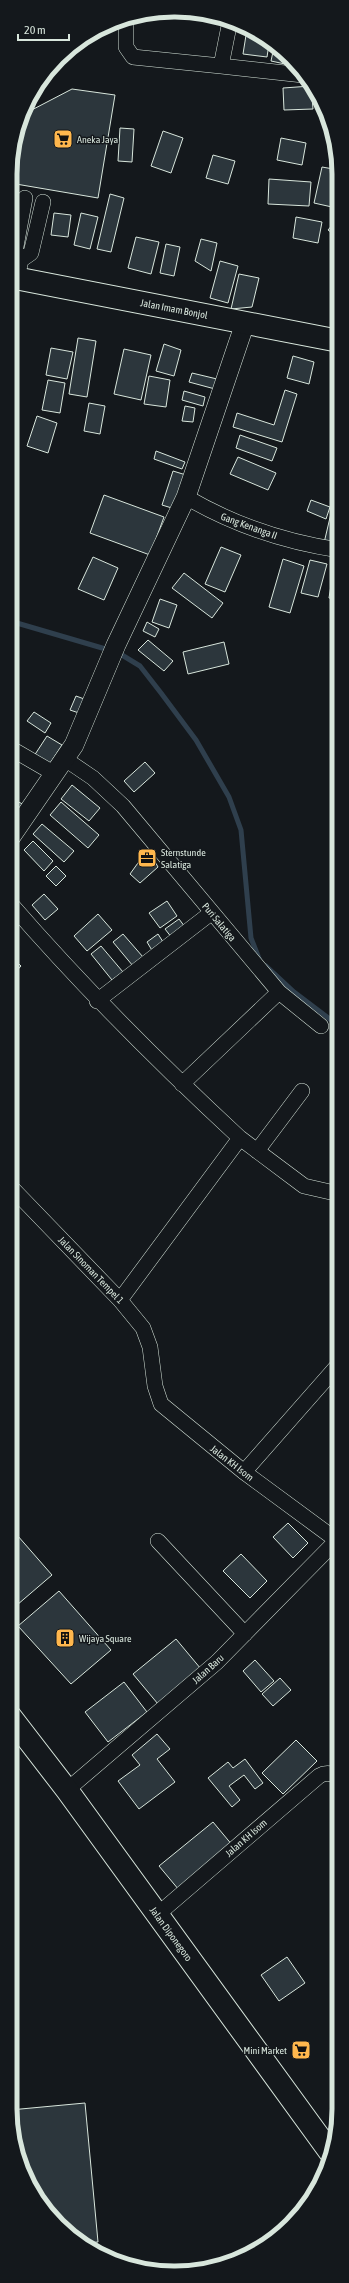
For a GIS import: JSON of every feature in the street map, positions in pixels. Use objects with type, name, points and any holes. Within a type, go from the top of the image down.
[{"type":"main road","name":"Jalan Imam Bonjol","points":[[17,272],[245,323],[332,340]]},
{"type":"main road","name":"Jalan Diponegoro","points":[[17,1725],[67,1790],[327,2148]]},
{"type":"street","points":[[126,24],[126,47],[132,57],[295,74]]},
{"type":"street","points":[[221,66],[229,27]]},
{"type":"street","points":[[17,241],[25,198]]},
{"type":"street","points":[[17,271],[31,253],[43,202]]},
{"type":"street","points":[[17,828],[74,745],[107,664],[186,497],[245,323]]},
{"type":"street","name":"Gang Kenanga II","points":[[186,497],[214,514],[266,534],[332,548]]},
{"type":"street","name":"Puri Salatiga","points":[[17,751],[93,778],[118,801],[279,992],[321,1026]]},
{"type":"street","points":[[17,911],[97,1001],[240,1138],[304,1186],[332,1192]]},
{"type":"street","points":[[97,1001],[211,913]]},
{"type":"street","points":[[182,1084],[279,992]]},
{"type":"street","points":[[257,1151],[302,1091]]},
{"type":"street","points":[[120,1300],[240,1138]]},
{"type":"street","name":"Jalan Sinoman Tempel 1","points":[[17,1193],[120,1300],[143,1328],[150,1346],[154,1365]]},
{"type":"street","name":"Jalan KH Isom","points":[[154,1365],[155,1386],[160,1404],[244,1472],[332,1536]]},
{"type":"street","points":[[244,1472],[332,1372]]},
{"type":"street","points":[[158,1541],[245,1634]]},
{"type":"street","name":"Jalan Baru","points":[[67,1790],[217,1662],[332,1546]]},
{"type":"street","name":"Jalan KH Isom","points":[[157,1915],[319,1776],[324,1773],[332,1775]]},
{"type":"building","points":[[246,34],[268,49],[267,57],[243,54]]},
{"type":"building","points":[[273,52],[285,62],[285,64],[271,61]]},
{"type":"building","points":[[305,86],[312,98],[313,109],[284,110],[283,88]]},
{"type":"building","name":"Aneka Jaya","points":[[72,89],[115,95],[98,198],[17,184],[18,154],[22,134],[31,111]]},
{"type":"building","points":[[120,128],[134,129],[132,162],[118,161]]},
{"type":"building","points":[[163,131],[183,138],[171,173],[151,166]]},
{"type":"building","points":[[281,138],[306,143],[302,165],[277,160]]},
{"type":"building","points":[[213,155],[235,161],[228,184],[206,178]]},
{"type":"building","points":[[322,167],[332,169],[332,207],[314,203]]},
{"type":"building","points":[[269,179],[311,182],[309,206],[268,204]]},
{"type":"building","points":[[110,194],[124,198],[111,252],[97,249]]},
{"type":"building","points":[[54,213],[71,215],[68,237],[51,235]]},
{"type":"building","points":[[81,213],[98,217],[90,249],[74,245]]},
{"type":"building","points":[[296,217],[322,222],[318,243],[293,238]]},
{"type":"building","points":[[332,225],[332,233],[328,230]]},
{"type":"building","points":[[136,237],[159,242],[151,274],[128,268]]},
{"type":"building","points":[[201,239],[217,243],[211,271],[195,261]]},
{"type":"building","points":[[166,244],[180,247],[174,276],[160,273]]},
{"type":"building","points":[[220,261],[238,266],[228,303],[210,298]]},
{"type":"building","points":[[239,274],[259,278],[252,307],[231,309]]},
{"type":"building","points":[[78,338],[96,341],[87,397],[69,394]]},
{"type":"building","points":[[164,344],[181,350],[174,376],[156,371]]},
{"type":"building","points":[[51,348],[73,352],[67,379],[46,375]]},
{"type":"building","points":[[124,349],[151,355],[141,400],[114,394]]},
{"type":"building","points":[[293,356],[314,362],[309,384],[287,378]]},
{"type":"building","points":[[192,373],[217,379],[215,389],[189,382]]},
{"type":"building","points":[[149,376],[170,380],[166,407],[144,404]]},
{"type":"building","points":[[48,380],[65,383],[60,413],[42,410]]},
{"type":"building","points":[[285,390],[297,394],[282,442],[233,427],[237,413],[274,425]]},
{"type":"building","points":[[184,391],[205,397],[203,406],[182,400]]},
{"type":"building","points":[[89,403],[105,406],[100,434],[84,431]]},
{"type":"building","points":[[185,406],[195,408],[193,422],[182,421]]},
{"type":"building","points":[[37,416],[57,423],[48,453],[27,446]]},
{"type":"building","points":[[240,435],[277,448],[272,461],[236,448]]},
{"type":"building","points":[[156,451],[185,462],[182,469],[154,459]]},
{"type":"building","points":[[238,457],[276,473],[268,490],[230,474]]},
{"type":"building","points":[[173,471],[186,475],[175,509],[162,505]]},
{"type":"building","points":[[104,495],[164,517],[150,555],[90,533]]},
{"type":"building","points":[[311,500],[330,507],[326,519],[307,511]]},
{"type":"building","points":[[332,509],[332,545],[324,543]]},
{"type":"building","points":[[221,547],[241,555],[225,592],[205,584]]},
{"type":"building","points":[[93,557],[118,568],[104,600],[78,589]]},
{"type":"building","points":[[283,559],[304,566],[290,613],[269,607]]},
{"type":"building","points":[[310,560],[327,564],[318,597],[301,593]]},
{"type":"building","points":[[184,573],[223,603],[212,618],[172,588]]},
{"type":"building","points":[[332,579],[332,599],[329,598]]},
{"type":"building","points":[[160,599],[177,605],[169,628],[152,622]]},
{"type":"building","points":[[147,622],[159,629],[155,637],[143,631]]},
{"type":"building","points":[[148,640],[173,661],[164,671],[138,650]]},
{"type":"building","points":[[224,642],[229,664],[188,674],[183,652]]},
{"type":"building","points":[[76,696],[87,700],[82,714],[70,710]]},
{"type":"building","points":[[34,712],[51,723],[45,733],[27,721]]},
{"type":"building","points":[[47,736],[62,745],[49,765],[34,756]]},
{"type":"building","points":[[145,762],[155,773],[134,792],[124,781]]},
{"type":"building","points":[[72,785],[100,808],[89,821],[61,799]]},
{"type":"building","points":[[17,801],[24,805],[17,816]]},
{"type":"building","points":[[61,802],[99,835],[88,848],[50,815]]},
{"type":"building","points":[[42,824],[74,851],[64,862],[33,834]]},
{"type":"building","points":[[33,841],[53,861],[44,871],[24,850]]},
{"type":"building","name":"Sternstunde Salatiga","points":[[148,849],[158,867],[140,883],[130,874]]},
{"type":"building","points":[[56,866],[66,876],[56,886],[46,876]]},
{"type":"building","points":[[44,894],[58,909],[45,920],[32,905]]},
{"type":"building","points":[[167,901],[177,916],[160,928],[149,913]]},
{"type":"building","points":[[98,914],[112,930],[87,951],[74,936]]},
{"type":"building","points":[[179,919],[185,927],[172,938],[165,929]]},
{"type":"building","points":[[123,934],[143,957],[133,966],[113,942]]},
{"type":"building","points":[[158,934],[165,945],[153,952],[147,942]]},
{"type":"building","points":[[101,946],[123,972],[112,980],[91,954]]},
{"type":"building","points":[[17,962],[21,966],[17,970]]},
{"type":"building","points":[[288,1523],[308,1543],[293,1558],[273,1537]]},
{"type":"building","points":[[17,1535],[52,1575],[17,1605]]},
{"type":"building","points":[[241,1554],[267,1581],[250,1598],[223,1571]]},
{"type":"building","name":"Wijaya Square","points":[[59,1591],[111,1650],[71,1684],[18,1626]]},
{"type":"building","points":[[176,1639],[201,1669],[158,1704],[133,1674]]},
{"type":"building","points":[[255,1660],[274,1681],[261,1692],[243,1671]]},
{"type":"building","points":[[280,1678],[291,1690],[273,1706],[262,1694]]},
{"type":"building","points":[[124,1682],[147,1712],[108,1742],[85,1712]]},
{"type":"building","points":[[157,1734],[170,1749],[157,1759],[175,1782],[139,1809],[118,1781],[140,1765],[132,1755]]},
{"type":"building","points":[[296,1740],[317,1761],[283,1794],[262,1773]]},
{"type":"building","points":[[245,1759],[263,1783],[255,1789],[244,1775],[229,1786],[240,1800],[232,1807],[208,1778],[228,1762],[233,1768]]},
{"type":"building","points":[[213,1822],[233,1846],[179,1890],[159,1866]]},
{"type":"building","points":[[287,1957],[305,1983],[279,2001],[261,1975]]},
{"type":"building","points":[[85,2103],[98,2242],[92,2242],[63,2220],[38,2187],[29,2169],[22,2149],[18,2129],[17,2109]]},
{"type":"waterway","points":[[17,623],[109,650]]},
{"type":"waterway","points":[[117,652],[140,666],[161,693],[196,740],[229,797],[241,830],[251,938],[260,961]]},
{"type":"waterway","points":[[266,966],[294,992],[332,1021]]},
{"type":"place","name":"Aneka Jaya","points":[[63,139]]},
{"type":"place","name":"Sternstunde Salatiga","points":[[147,858]]},
{"type":"place","name":"Wijaya Square","points":[[65,1638]]},
{"type":"place","name":"Mini Market","points":[[301,2050]]}]
